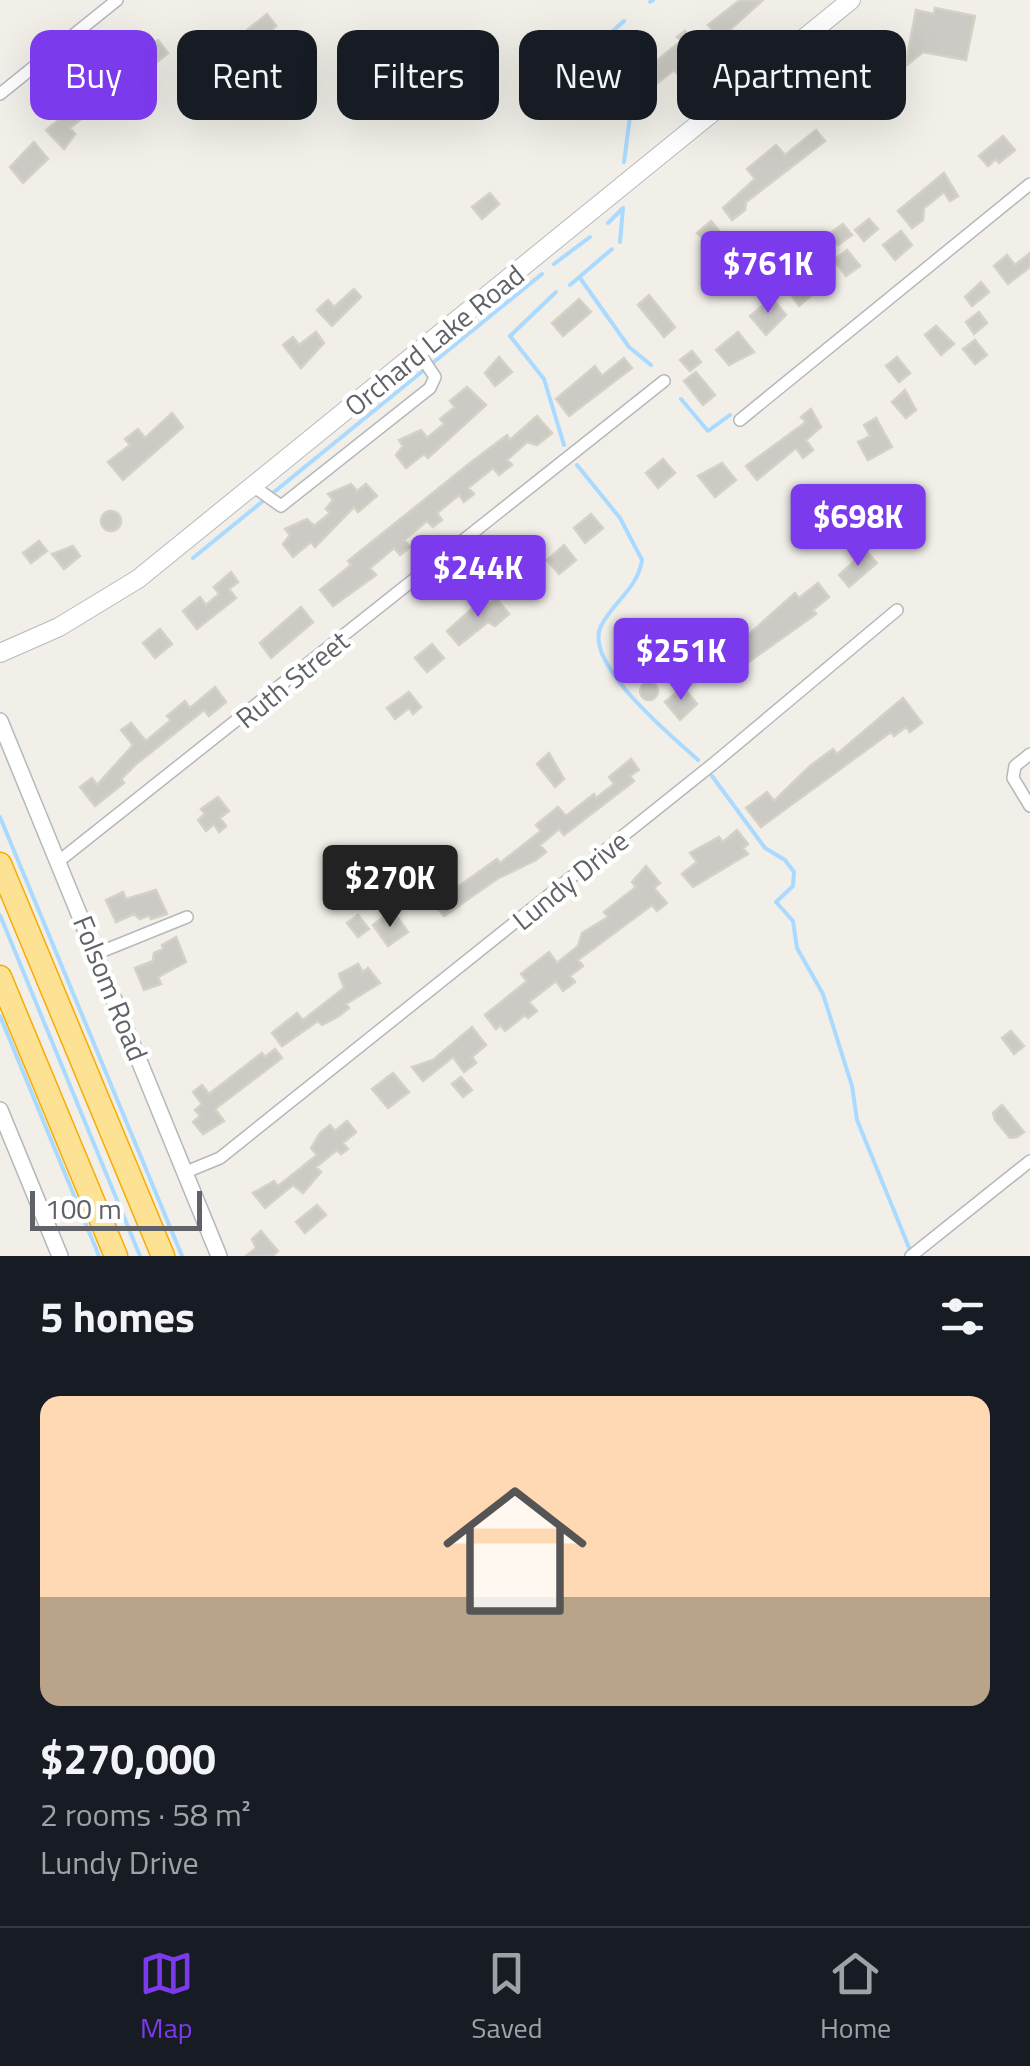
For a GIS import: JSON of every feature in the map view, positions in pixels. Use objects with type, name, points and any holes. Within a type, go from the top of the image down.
[{"type":"highway","points":[[0,864],[163,1256]]},
{"type":"highway","points":[[0,977],[116,1256]]},
{"type":"main road","name":"Orchard Lake Road","points":[[0,653],[116,595],[851,0]]},
{"type":"street","points":[[0,94],[117,0]]},
{"type":"street","points":[[740,420],[1030,184]]},
{"type":"street","points":[[253,486],[281,506],[436,384],[419,352]]},
{"type":"street","name":"Ruth Street","points":[[59,861],[664,382]]},
{"type":"street","name":"Lundy Drive","points":[[186,1172],[220,1158],[897,610]]},
{"type":"street","name":"Folsom Road","points":[[0,721],[219,1256]]},
{"type":"street","points":[[1030,754],[1015,766],[1018,792],[1030,806]]},
{"type":"street","points":[[98,953],[187,916]]},
{"type":"street","points":[[0,1110],[60,1256]]},
{"type":"street","points":[[911,1256],[1030,1161]]},
{"type":"building","points":[[740,0],[763,0],[730,30],[712,30],[708,25]]},
{"type":"building","points":[[935,8],[975,16],[966,60],[923,52],[906,66],[916,10],[934,14]]},
{"type":"building","points":[[267,14],[276,26],[271,30],[247,30]]},
{"type":"building","points":[[157,41],[168,53],[157,62]]},
{"type":"building","points":[[677,44],[677,73],[674,70],[657,83],[657,61]]},
{"type":"building","points":[[58,120],[80,120],[70,128],[75,134],[64,149],[46,130]]},
{"type":"building","points":[[816,130],[825,141],[746,202],[745,210],[732,220],[723,208],[755,179],[747,169],[776,145],[785,155]]},
{"type":"building","points":[[1003,136],[1015,150],[999,163],[996,159],[988,166],[979,156]]},
{"type":"building","points":[[34,142],[48,159],[23,183],[10,167]]},
{"type":"building","points":[[944,173],[958,196],[950,201],[944,192],[924,208],[923,220],[912,228],[898,211]]},
{"type":"building","points":[[490,193],[499,204],[482,219],[472,207]]},
{"type":"building","points":[[869,219],[878,229],[864,241],[855,230]]},
{"type":"building","points":[[711,221],[730,244],[720,253],[697,233]]},
{"type":"building","points":[[843,224],[852,235],[838,245],[829,234]]},
{"type":"building","points":[[901,231],[912,245],[895,260],[883,245]]},
{"type":"building","points":[[847,250],[860,266],[846,276],[834,260]]},
{"type":"building","points":[[1030,253],[1030,267],[1008,284],[994,266],[1007,255],[1015,265]]},
{"type":"building","points":[[812,274],[821,287],[799,306],[788,290]]},
{"type":"building","points":[[981,282],[989,292],[972,306],[965,297]]},
{"type":"building","points":[[354,289],[361,297],[332,326],[317,310],[328,300],[334,307]]},
{"type":"building","points":[[649,295],[675,327],[664,337],[638,305]]},
{"type":"building","points":[[772,298],[786,315],[766,335],[750,316]]},
{"type":"building","points":[[579,299],[591,312],[563,336],[552,323]]},
{"type":"building","points":[[979,312],[987,323],[974,334],[966,322]]},
{"type":"building","points":[[936,326],[954,344],[941,355],[925,335]]},
{"type":"building","points":[[316,332],[324,343],[301,368],[283,345],[293,337],[299,345]]},
{"type":"building","points":[[738,332],[754,352],[729,365],[716,350]]},
{"type":"building","points":[[975,340],[987,355],[975,364],[963,349]]},
{"type":"building","points":[[692,351],[701,362],[690,371],[680,360]]},
{"type":"building","points":[[499,357],[512,372],[495,386],[485,373]]},
{"type":"building","points":[[897,357],[910,373],[899,382],[886,366]]},
{"type":"building","points":[[624,358],[632,368],[569,416],[556,399],[595,366],[602,376]]},
{"type":"building","points":[[696,372],[715,395],[703,405],[684,381]]},
{"type":"building","points":[[467,387],[486,405],[428,458],[424,454],[406,468],[396,455],[403,446],[399,440],[421,430],[427,438],[444,424],[440,419],[455,407],[450,401]]},
{"type":"building","points":[[905,390],[916,410],[906,418],[892,402]]},
{"type":"building","points":[[811,409],[821,427],[806,440],[813,450],[803,458],[796,448],[757,480],[746,466],[806,422],[801,417]]},
{"type":"building","points":[[172,413],[183,427],[123,480],[108,462],[130,445],[125,439],[138,429],[145,438]]},
{"type":"building","points":[[537,416],[552,433],[537,445],[527,442],[507,460],[512,465],[499,475],[493,468],[468,488],[474,494],[464,502],[459,495],[437,513],[442,520],[433,527],[427,521],[404,540],[410,547],[400,555],[394,548],[370,568],[376,575],[333,606],[320,590],[351,565],[348,561],[470,463],[507,435],[510,440]]},
{"type":"building","points":[[876,418],[892,447],[868,460],[858,442],[870,436],[864,425]]},
{"type":"building","points":[[663,459],[675,473],[658,488],[646,473]]},
{"type":"building","points":[[722,463],[736,480],[715,497],[698,476]]},
{"type":"building","points":[[351,484],[357,491],[366,484],[377,496],[358,512],[354,507],[315,547],[311,542],[293,557],[283,544],[290,535],[285,529],[307,519],[314,526],[330,513],[326,509],[333,500],[328,494]]},
{"type":"building","points":[[111,511],[121,521],[111,531],[101,521]]},
{"type":"building","points":[[591,514],[603,528],[585,543],[574,528]]},
{"type":"building","points":[[39,541],[47,551],[31,563],[23,553]]},
{"type":"building","points":[[564,545],[576,560],[559,574],[547,560]]},
{"type":"building","points":[[73,546],[80,556],[64,569],[52,554]]},
{"type":"building","points":[[866,551],[877,563],[849,587],[839,575]]},
{"type":"building","points":[[526,567],[538,581],[520,596],[509,581]]},
{"type":"building","points":[[231,572],[238,582],[229,589],[236,598],[197,629],[183,611],[200,597],[206,605],[219,594],[214,587]]},
{"type":"building","points":[[818,583],[829,597],[813,610],[816,614],[740,668],[728,653],[795,593],[799,598]]},
{"type":"building","points":[[484,598],[489,604],[496,598],[509,614],[495,626],[488,622],[459,645],[447,631]]},
{"type":"building","points":[[301,607],[313,622],[271,658],[260,643]]},
{"type":"building","points":[[160,629],[172,644],[155,658],[143,643]]},
{"type":"building","points":[[432,644],[444,658],[427,672],[415,658]]},
{"type":"building","points":[[649,682],[658,691],[649,700],[640,691]]},
{"type":"building","points":[[215,687],[226,702],[209,716],[204,710],[135,765],[121,779],[124,783],[95,806],[80,787],[92,778],[97,785],[133,745],[121,730],[131,723],[146,741],[171,720],[167,716],[185,701],[190,708]]},
{"type":"building","points":[[683,687],[697,704],[680,720],[665,702]]},
{"type":"building","points":[[409,692],[421,707],[413,714],[409,708],[395,719],[387,708]]},
{"type":"building","points":[[903,698],[922,723],[910,732],[906,727],[894,736],[891,732],[761,827],[746,808],[767,792],[774,801],[810,766],[833,749],[837,754]]},
{"type":"building","points":[[549,753],[564,779],[555,787],[537,764]]},
{"type":"building","points":[[631,759],[639,770],[630,776],[634,781],[564,835],[559,829],[540,845],[546,852],[536,860],[497,879],[444,916],[434,904],[497,859],[500,863],[541,831],[536,825],[558,807],[566,816],[594,794],[596,798],[614,784],[609,777]]},
{"type":"building","points":[[218,797],[229,811],[220,818],[226,826],[219,832],[214,824],[206,831],[198,820],[205,814],[201,809]]},
{"type":"building","points":[[737,830],[748,844],[743,848],[748,854],[693,887],[682,874],[697,862],[690,853],[719,837],[723,842]]},
{"type":"building","points":[[646,866],[660,883],[654,888],[667,903],[657,911],[652,905],[578,960],[583,966],[570,976],[575,982],[563,991],[556,981],[529,1002],[537,1011],[528,1018],[525,1015],[505,1031],[500,1025],[496,1029],[485,1015],[527,981],[521,974],[549,952],[557,963],[578,946],[582,933],[608,917],[604,912],[636,887],[632,882]]},
{"type":"building","points":[[156,890],[167,914],[140,919],[134,914],[116,922],[106,900],[123,892],[126,899]]},
{"type":"building","points":[[358,915],[369,929],[358,937],[347,923]]},
{"type":"building","points":[[385,916],[391,924],[398,918],[408,932],[388,946],[373,925]]},
{"type":"building","points":[[176,937],[186,962],[158,977],[161,984],[144,990],[135,968],[153,961],[154,953]]},
{"type":"building","points":[[358,964],[363,972],[368,968],[380,983],[346,1004],[349,1008],[339,1016],[322,1025],[318,1021],[282,1046],[272,1033],[297,1013],[303,1020],[344,988],[339,974]]},
{"type":"building","points":[[472,1027],[486,1045],[472,1057],[476,1063],[464,1072],[453,1057],[423,1081],[412,1067],[433,1060]]},
{"type":"building","points":[[1011,1031],[1024,1046],[1014,1054],[1002,1038]]},
{"type":"building","points":[[275,1049],[282,1058],[215,1109],[224,1121],[203,1134],[193,1122],[200,1116],[195,1110],[202,1104],[193,1092],[202,1085],[209,1094],[262,1053],[265,1057]]},
{"type":"building","points":[[393,1073],[409,1092],[388,1108],[372,1089]]},
{"type":"building","points":[[461,1077],[472,1090],[463,1097],[452,1084]]},
{"type":"building","points":[[1002,1105],[1024,1132],[1017,1137],[1010,1138],[995,1120],[993,1113]]},
{"type":"building","points":[[347,1121],[356,1132],[343,1143],[348,1149],[341,1154],[337,1150],[316,1167],[321,1172],[303,1193],[293,1185],[265,1208],[253,1193],[274,1181],[278,1186],[317,1155],[311,1148],[320,1133],[330,1125],[335,1131]]},
{"type":"building","points":[[317,1205],[326,1215],[305,1233],[296,1222]]},
{"type":"building","points":[[261,1231],[278,1251],[272,1256],[246,1256],[256,1248],[252,1239]]},
{"type":"waterway","points":[[624,21],[604,39],[604,53],[632,101],[624,162]]},
{"type":"waterway","points":[[608,223],[623,208]]},
{"type":"waterway","points":[[620,242],[623,208]]},
{"type":"waterway","points":[[554,264],[590,237]]},
{"type":"waterway","points":[[570,285],[612,249]]},
{"type":"waterway","points":[[193,558],[542,274]]},
{"type":"waterway","points":[[580,278],[629,347],[651,365]]},
{"type":"waterway","points":[[556,292],[510,336],[544,379],[564,445]]},
{"type":"waterway","points":[[681,399],[708,431],[730,415]]},
{"type":"waterway","points":[[577,465],[620,518],[642,560],[636,579],[601,626],[599,641],[605,659],[633,699],[698,760]]},
{"type":"waterway","points":[[712,776],[765,848],[785,860],[794,872],[793,886],[776,902],[793,921],[797,948],[823,994],[852,1086],[857,1120],[910,1250]]},
{"type":"waterway","points":[[0,817],[182,1256]]},
{"type":"waterway","points":[[0,915],[140,1256]]},
{"type":"waterway","points":[[0,1016],[99,1256]]}]
